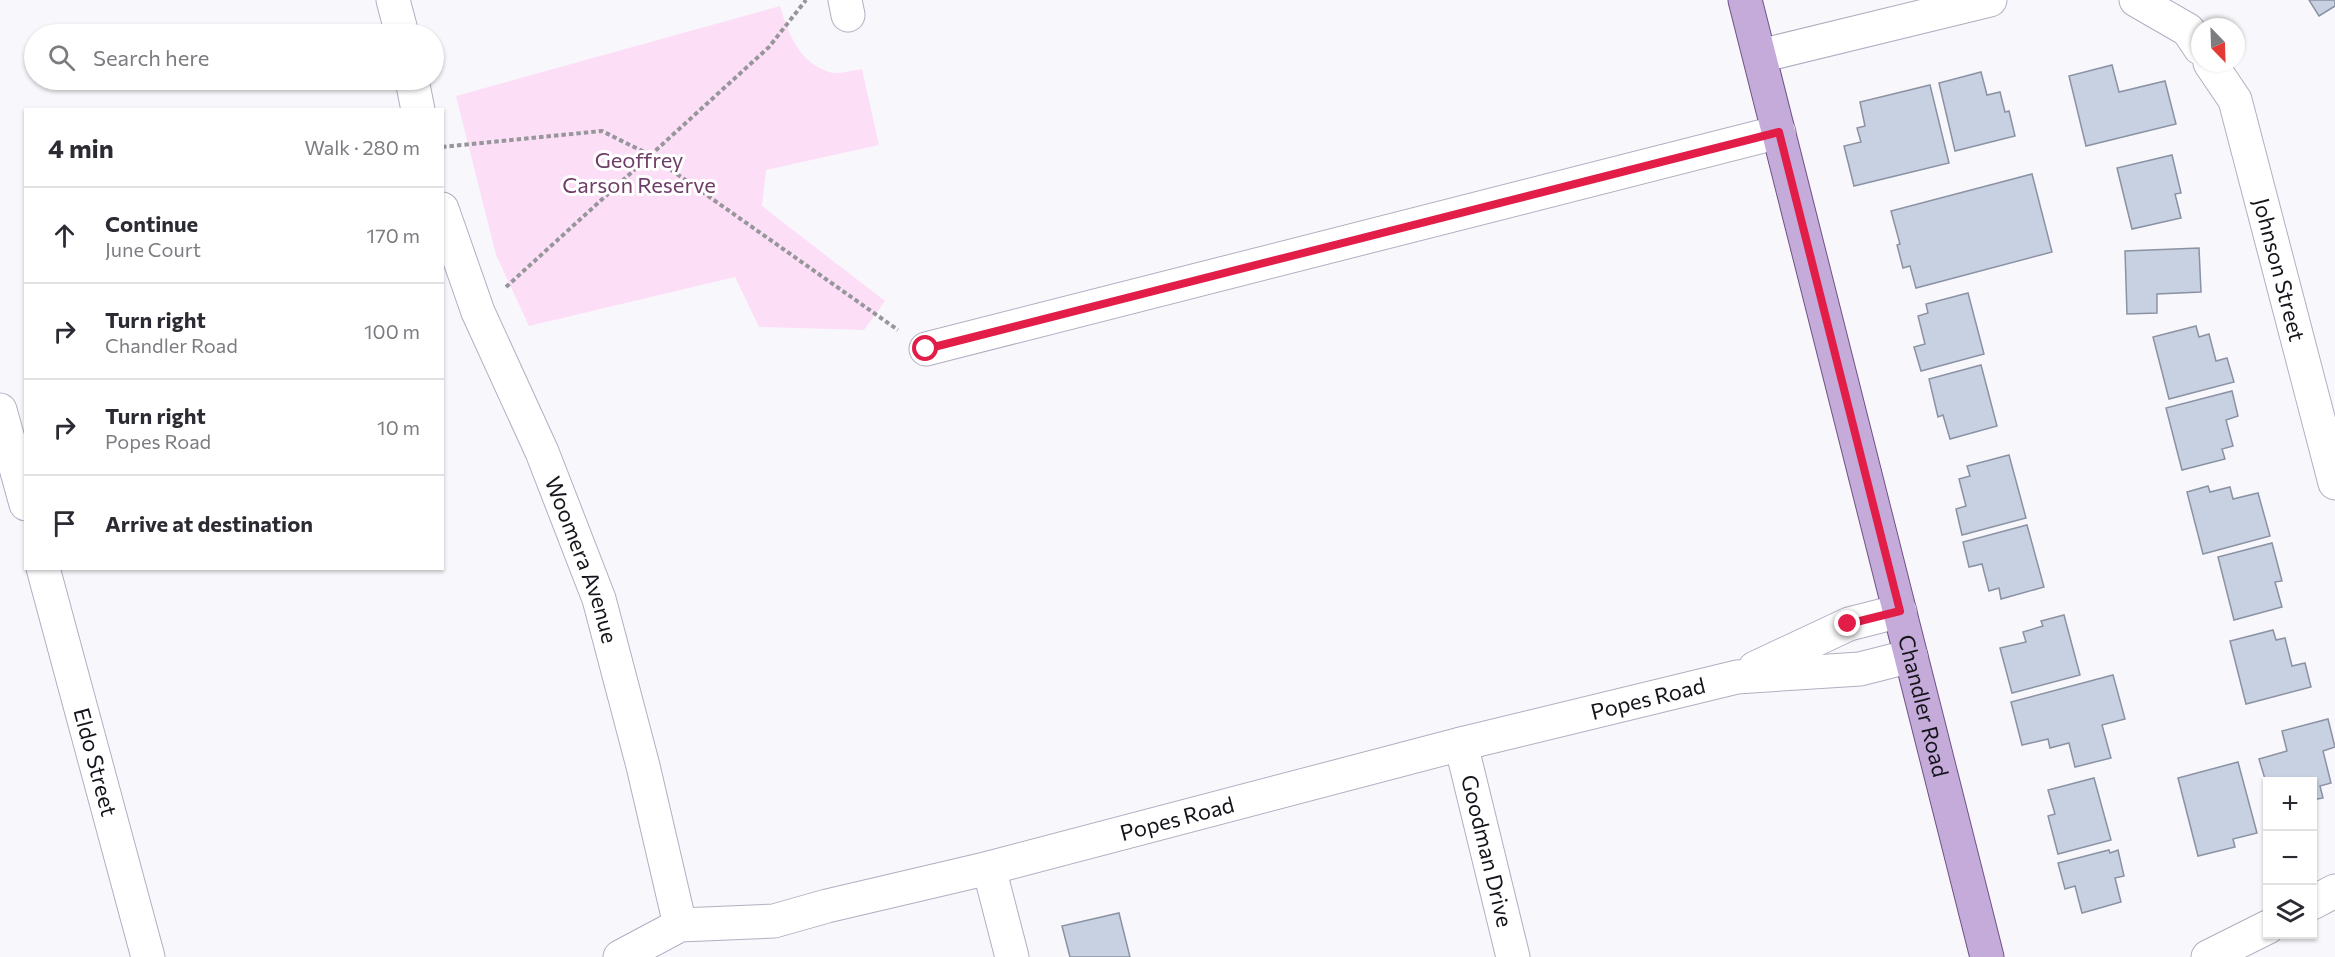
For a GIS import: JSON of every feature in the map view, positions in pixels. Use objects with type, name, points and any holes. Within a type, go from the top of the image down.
[{"type":"main road","name":"Chandler Road","points":[[1745,0],[1987,957]]},
{"type":"street","points":[[393,0],[399,24]]},
{"type":"street","points":[[1760,56],[1990,0]]},
{"type":"street","points":[[2136,0],[2188,30],[2191,34]]},
{"type":"street","name":"Johnson Street","points":[[2216,72],[2235,100],[2335,483]]},
{"type":"street","points":[[414,90],[418,108]]},
{"type":"street","points":[[926,349],[1779,132]]},
{"type":"street","name":"Woomera Avenue","points":[[444,214],[478,312],[542,452],[599,599],[643,766],[680,925]]},
{"type":"street","points":[[0,410],[24,497]]},
{"type":"street","name":"Eldo Street","points":[[44,570],[148,957]]},
{"type":"street","name":"Popes Road","points":[[1737,677],[1848,624],[1900,611]]},
{"type":"street","name":"Popes Road","points":[[620,957],[680,925],[774,921],[827,906],[989,868],[1461,744],[1737,677],[1860,669],[1911,656]]},
{"type":"street","name":"Goodman Drive","points":[[1461,744],[1513,957]]},
{"type":"street","points":[[989,868],[1012,957]]},
{"type":"street","points":[[2317,901],[2335,891]]},
{"type":"street","points":[[2208,957],[2263,930]]},
{"type":"path","points":[[478,312],[769,47],[806,0]]},
{"type":"path","points":[[444,147],[602,131],[650,155],[926,349]]},
{"type":"green space","name":"Geoffrey Carson Reserve","points":[[780,6],[791,37],[810,62],[833,73],[862,69],[879,145],[766,170],[762,206],[885,301],[864,330],[759,327],[735,277],[529,326],[496,255],[456,96]]},
{"type":"building","points":[[2309,0],[2335,0],[2335,6],[2319,16]]},
{"type":"building","points":[[2112,65],[2119,92],[2165,81],[2176,124],[2086,146],[2069,76]]},
{"type":"building","points":[[1981,72],[1987,95],[2000,92],[2005,112],[2009,111],[2015,136],[1955,151],[1939,83]]},
{"type":"building","points":[[1930,85],[1949,163],[1854,186],[1844,146],[1861,142],[1857,128],[1865,126],[1860,102]]},
{"type":"building","points":[[2172,155],[2181,193],[2175,194],[2181,218],[2132,229],[2117,168]]},
{"type":"building","points":[[2032,174],[2052,252],[1916,288],[1910,266],[1903,268],[1897,245],[1900,244],[1891,211]]},
{"type":"building","points":[[2199,248],[2201,292],[2157,294],[2157,313],[2127,314],[2125,251]]},
{"type":"building","points":[[1968,293],[1984,354],[1921,371],[1914,347],[1925,344],[1918,316],[1928,313],[1926,304]]},
{"type":"building","points":[[2196,326],[2199,337],[2209,334],[2216,361],[2227,358],[2234,382],[2169,399],[2153,337]]},
{"type":"building","points":[[1981,365],[1997,426],[1950,439],[1943,415],[1938,417],[1929,379]]},
{"type":"building","points":[[2232,391],[2238,416],[2226,420],[2233,446],[2222,449],[2225,459],[2182,470],[2166,408]]},
{"type":"building","points":[[2009,455],[2026,518],[1962,535],[1956,509],[1966,506],[1959,479],[1970,476],[1967,466]]},
{"type":"building","points":[[2208,486],[2210,492],[2230,487],[2233,499],[2258,493],[2270,536],[2203,554],[2187,492]]},
{"type":"building","points":[[2027,525],[2044,587],[2001,599],[1999,588],[1989,591],[1982,564],[1969,567],[1963,542]]},
{"type":"building","points":[[2272,543],[2282,581],[2275,582],[2282,607],[2234,620],[2218,557]]},
{"type":"building","points":[[2064,615],[2080,675],[2012,693],[2000,648],[2026,642],[2023,632],[2043,626],[2041,621]]},
{"type":"building","points":[[2273,630],[2276,640],[2285,638],[2292,666],[2305,663],[2311,687],[2246,704],[2230,641]]},
{"type":"building","points":[[2113,675],[2125,719],[2102,725],[2111,758],[2075,767],[2069,743],[2050,748],[2048,739],[2022,745],[2011,702]]},
{"type":"building","points":[[2328,719],[2335,747],[2323,751],[2331,783],[2320,786],[2323,798],[2317,799],[2317,777],[2264,777],[2259,759],[2287,751],[2282,731]]},
{"type":"building","points":[[2238,762],[2257,833],[2233,839],[2235,847],[2198,856],[2178,778]]},
{"type":"building","points":[[2094,778],[2111,840],[2058,854],[2048,816],[2055,814],[2048,790]]},
{"type":"building","points":[[2109,850],[2110,853],[2118,850],[2124,876],[2115,878],[2121,902],[2082,913],[2075,886],[2065,889],[2058,863]]},
{"type":"building","points":[[1119,913],[1130,957],[1070,957],[1062,926]]},
{"type":"route","points":[[926,349],[1779,132],[1900,611],[1848,624]]}]
